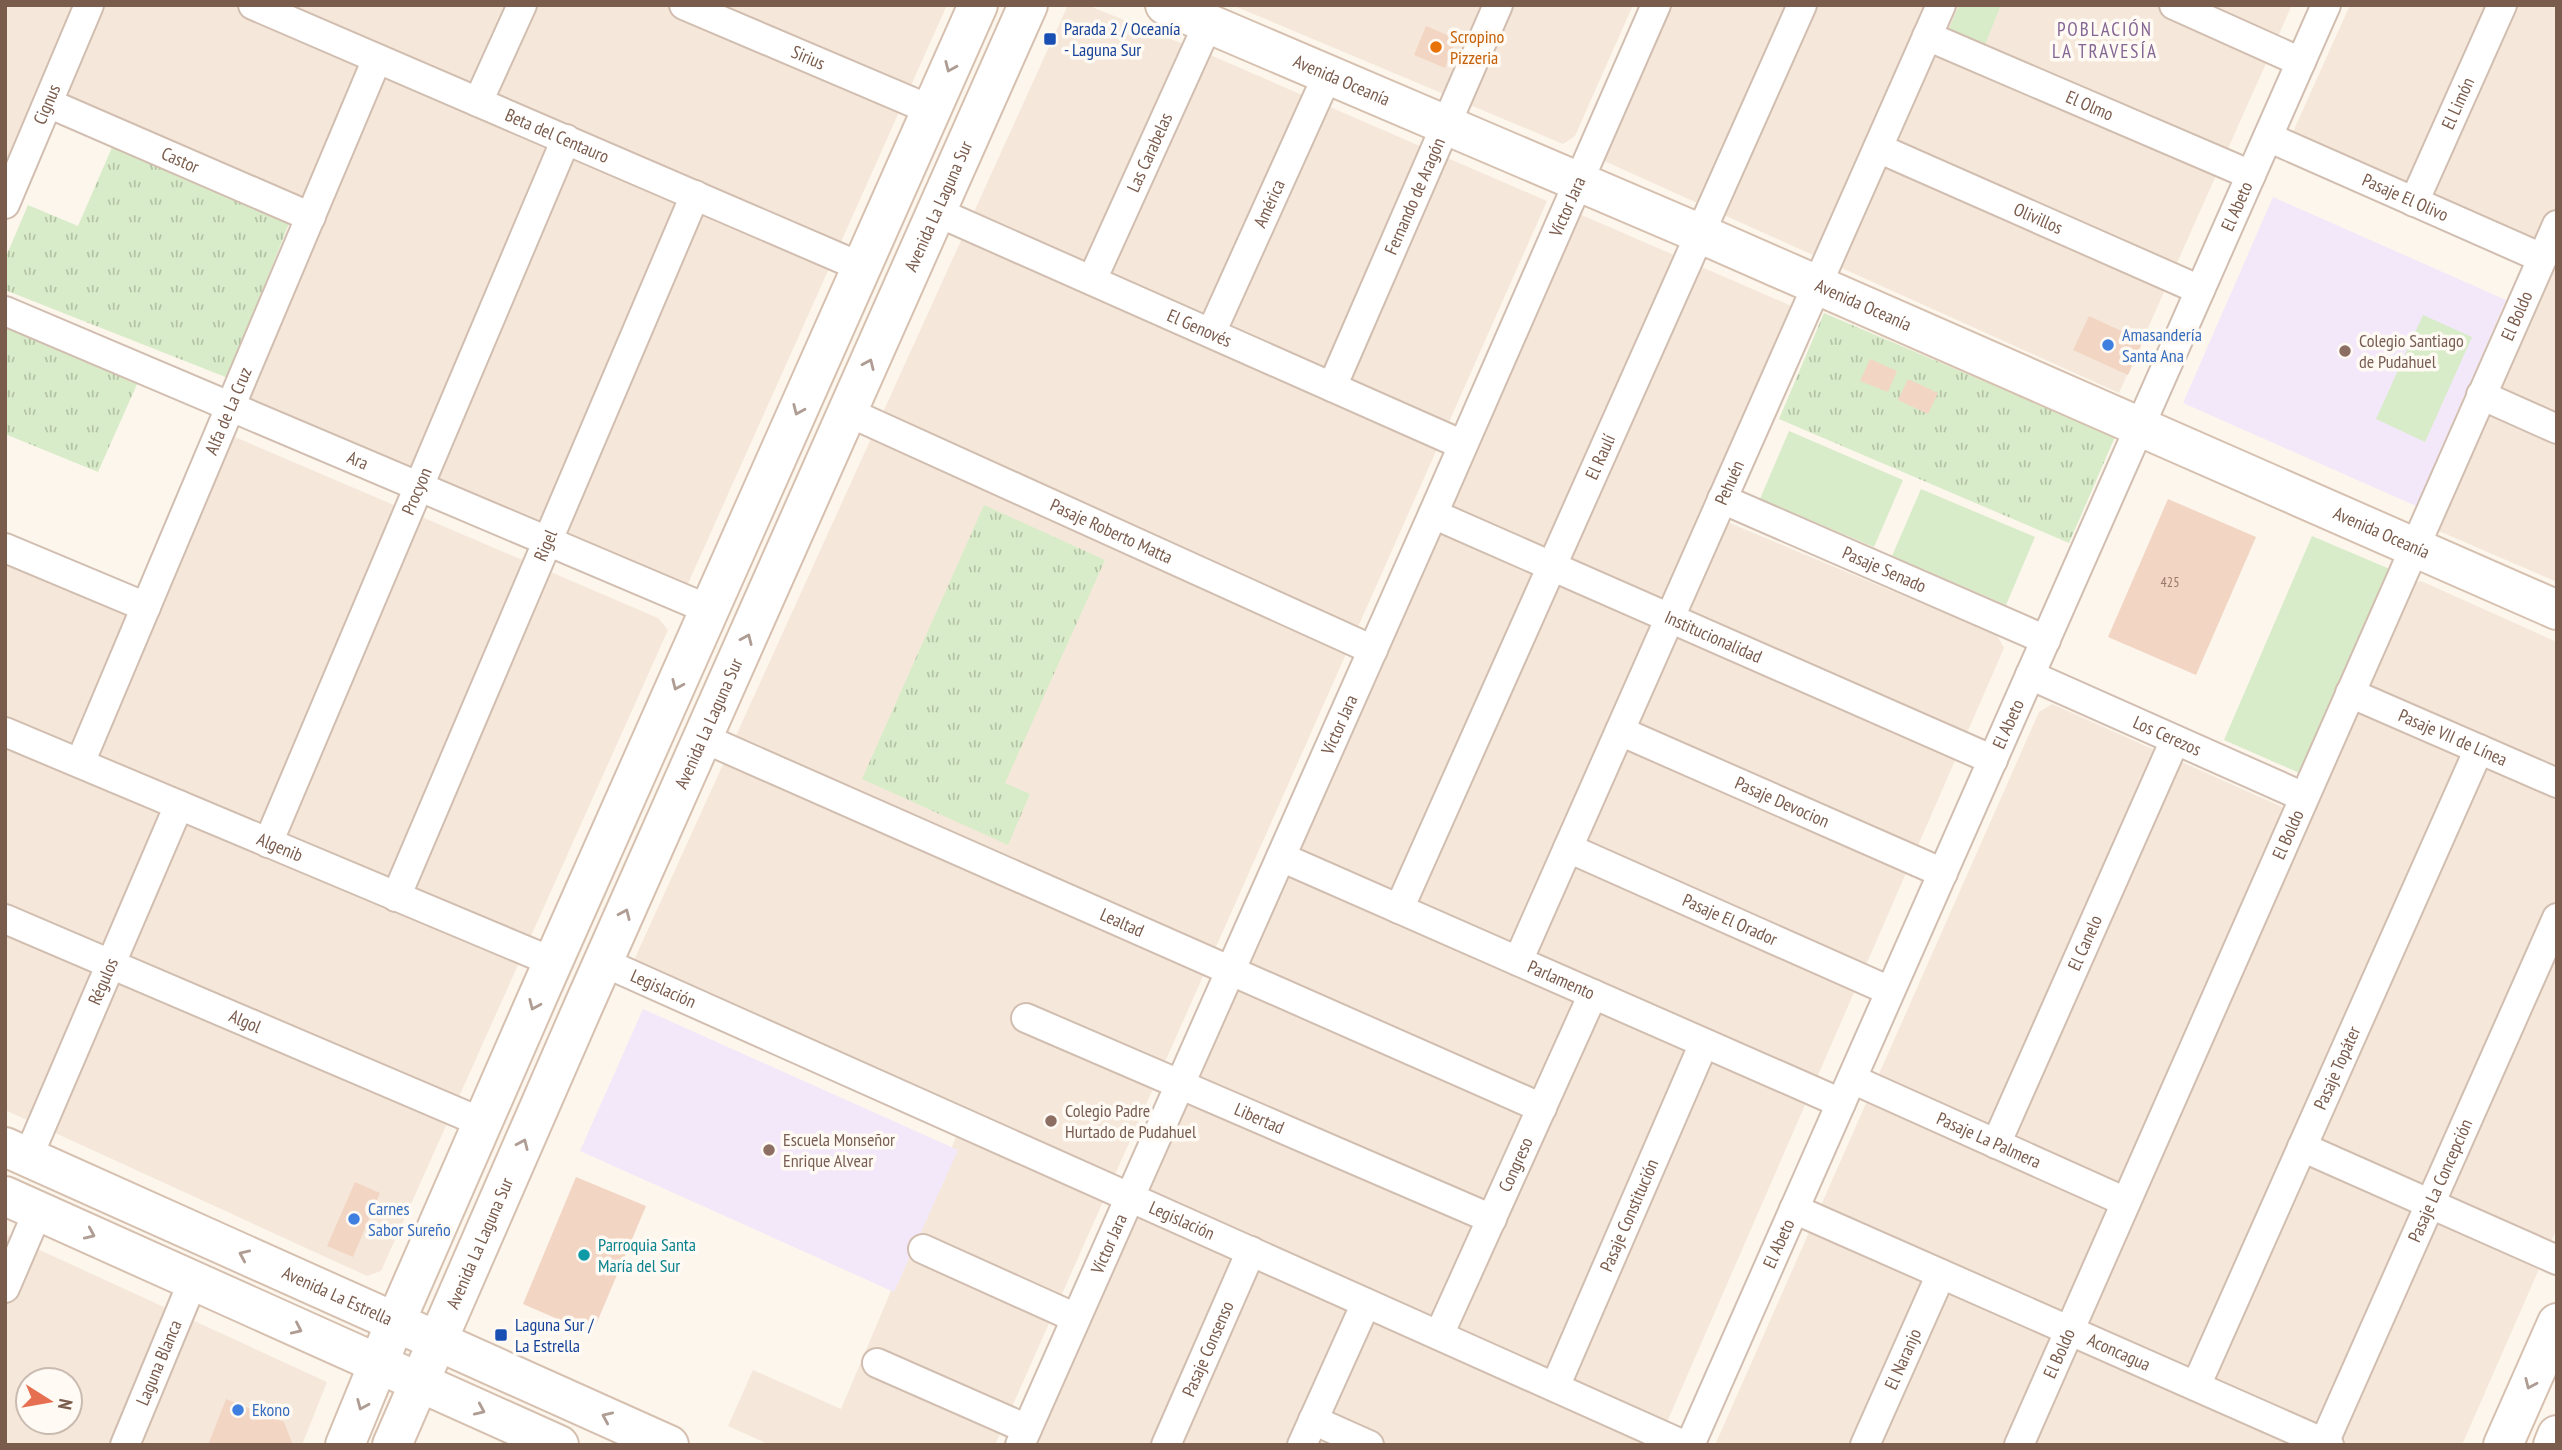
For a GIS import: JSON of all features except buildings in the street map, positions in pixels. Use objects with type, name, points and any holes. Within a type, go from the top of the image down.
[{"type":"street","name":"Cignus","points":[[5,204],[15,153],[48,103],[89,5]]},
{"type":"street","name":"Beta del Centauro","points":[[253,5],[861,267]]},
{"type":"street","points":[[478,102],[522,5]]},
{"type":"street","name":"Sirius","points":[[684,5],[930,110]]},
{"type":"street","points":[[345,1445],[395,1323],[978,5]]},
{"type":"street","name":"Avenida La Laguna Sur","points":[[392,1445],[603,962],[1028,5]]},
{"type":"street","name":"Avenida Oceanía","points":[[1165,5],[1580,181],[2557,610]]},
{"type":"street","name":"Fernando de Aragón","points":[[1332,387],[1498,5]]},
{"type":"street","name":"Víctor Jara","points":[[1023,1437],[1656,5]]},
{"type":"street","name":"El Raulí","points":[[1399,909],[1802,5]]},
{"type":"street","name":"Pehuén","points":[[1518,961],[1941,5]]},
{"type":"street","points":[[2174,5],[2301,62]]},
{"type":"street","name":"El Abeto","points":[[1690,1445],[2326,5]]},
{"type":"street","name":"El Limón","points":[[2414,201],[2502,5]]},
{"type":"street","name":"Las Carabelas","points":[[1092,281],[1208,23]]},
{"type":"street","name":"El Olmo","points":[[1927,36],[2251,175]]},
{"type":"street","name":"Alfa de La Cruz","points":[[80,763],[377,59]]},
{"type":"street","name":"América","points":[[1211,333],[1328,74]]},
{"type":"street","name":"Castor","points":[[48,103],[311,217]]},
{"type":"street","name":"Pasaje El Olivo","points":[[2268,137],[2542,258]]},
{"type":"street","name":"Procyon","points":[[268,843],[566,139]]},
{"type":"street","name":"Olivillos","points":[[1878,148],[2200,290]]},
{"type":"street","name":"Rigel","points":[[396,897],[695,195]]},
{"type":"street","name":"El Genovés","points":[[937,212],[1463,445]]},
{"type":"street","name":"El Boldo","points":[[2020,1445],[2557,226]]},
{"type":"street","name":"Ara","points":[[5,311],[710,610]]},
{"type":"street","points":[[2481,395],[2557,429]]},
{"type":"street","name":"Pasaje Roberto Matta","points":[[848,412],[1373,650]]},
{"type":"street","name":"Pasaje Senado","points":[[1722,499],[2046,640]]},
{"type":"street","name":"Institucionalidad","points":[[1433,514],[1993,760]]},
{"type":"street","points":[[5,548],[146,607]]},
{"type":"street","name":"Los Cerezos","points":[[2030,675],[2304,797]]},
{"type":"street","name":"Pasaje VII de Línea","points":[[2350,692],[2557,783]]},
{"type":"street","name":"Pasaje Devocion","points":[[1620,731],[1942,873]]},
{"type":"street","name":"Algenib","points":[[5,732],[554,962]]},
{"type":"street","name":"Lealtad","points":[[703,738],[1542,1108]]},
{"type":"street","name":"El Canelo","points":[[1997,1144],[2175,740]]},
{"type":"street","name":"Pasaje Topáter","points":[[2196,1386],[2479,749]]},
{"type":"street","name":"Régulos","points":[[17,1152],[111,964],[179,805]]},
{"type":"street","name":"Pasaje El Orador","points":[[1568,848],[1890,991]]},
{"type":"street","name":"Parlamento","points":[[1281,857],[1704,1043],[1846,1091]]},
{"type":"street","name":"Pasaje La Concepción","points":[[2327,1444],[2430,1203],[2557,918]]},
{"type":"street","name":"Algol","points":[[5,919],[483,1123]]},
{"type":"street","name":"Legislación","points":[[603,962],[1684,1445]]},
{"type":"street","name":"Congreso","points":[[1439,1335],[1593,994]]},
{"type":"street","name":"Libertad","points":[[1026,1018],[1492,1219]]},
{"type":"street","name":"Pasaje Constitución","points":[[1555,1387],[1704,1043]]},
{"type":"street","name":"Pasaje La Palmera","points":[[1846,1091],[1997,1144],[2126,1202]]},
{"type":"street","points":[[2302,1147],[2557,1260]]},
{"type":"street","name":"Avenida La Estrella","points":[[17,1152],[670,1445]]},
{"type":"street","points":[[5,1288],[22,1203],[559,1445]]},
{"type":"street","name":"Aconcagua","points":[[1794,1209],[2327,1444]]},
{"type":"street","points":[[923,1249],[1076,1318]]},
{"type":"street","name":"Pasaje Consenso","points":[[1166,1445],[1251,1251]]},
{"type":"street","name":"El Naranjo","points":[[1865,1445],[1941,1274]]},
{"type":"street","name":"Laguna Blanca","points":[[125,1445],[193,1281]]},
{"type":"street","points":[[1366,1303],[1308,1433],[1369,1445]]},
{"type":"street","points":[[2502,1445],[2557,1323]]},
{"type":"street","points":[[877,1363],[1023,1437]]},
{"type":"street","points":[[2553,1445],[2557,1435]]},
{"type":"shaded area","points":[[5,5],[73,5],[5,165]]},
{"type":"shaded area","points":[[106,5],[947,5],[686,588],[259,407],[248,396],[323,213],[63,106]]},
{"type":"shaded area","points":[[1068,5],[1087,5],[1208,54],[1547,201],[995,1445],[770,1445],[728,1426],[753,1370],[841,1409],[965,1116],[630,969]]},
{"type":"shaded area","points":[[1232,5],[1633,5],[1575,136],[1563,144]]},
{"type":"shaded area","points":[[1670,5],[2292,5],[2119,393],[1602,160]]},
{"type":"shaded area","points":[[2350,5],[2557,5],[2557,582],[2434,529],[2555,249],[2292,134]]},
{"type":"shaded area","name":"Colegio Santiago de Pudahuel","points":[[2273,197],[2506,300],[2416,506],[2183,403]]},
{"type":"shaded area","points":[[1577,213],[1794,307],[1701,511],[1997,635],[2004,648],[1657,1445],[1037,1445]]},
{"type":"shaded area","points":[[235,437],[658,618],[668,630],[381,1271],[367,1276],[5,1110],[5,562],[146,623],[227,438]]},
{"type":"shaded area","points":[[2421,581],[2557,642],[2557,1228],[2462,1445],[1715,1445],[2039,712],[2052,704],[2305,817],[2405,584]]},
{"type":"shaded area","name":"Escuela Monseñor Enrique Alvear","points":[[643,1009],[958,1150],[894,1292],[580,1151]]},
{"type":"shaded area","points":[[5,1234],[327,1382],[302,1445],[5,1445]]},
{"type":"green space","points":[[1959,5],[2001,5],[1984,47],[1948,31]]},
{"type":"green space","points":[[113,145],[290,221],[228,378],[5,290],[5,259],[28,205],[78,226]]},
{"type":"green space","points":[[1824,313],[2115,437],[2069,543],[1779,419]]},
{"type":"green space","points":[[2423,315],[2472,337],[2425,442],[2376,419]]},
{"type":"green space","points":[[5,327],[138,382],[98,472],[5,434]]},
{"type":"green space","points":[[1789,431],[1903,480],[1874,547],[1760,499]]},
{"type":"green space","points":[[1921,489],[2035,537],[2006,605],[1892,556]]},
{"type":"green space","points":[[984,505],[1105,560],[1005,783],[1030,794],[1008,845],[862,779]]},
{"type":"green space","points":[[2312,536],[2392,570],[2304,775],[2224,740]]},
{"type":"place","name":"Parada 2 / Oceanía - Laguna Sur","points":[[1050,39]]},
{"type":"place","name":"Scropino Pizzeria","points":[[1436,47]]},
{"type":"place","name":"Amasandería Santa Ana","points":[[2108,345]]},
{"type":"place","name":"Colegio Santiago de Pudahuel","points":[[2345,351]]},
{"type":"place","name":"Colegio Padre Hurtado de Pudahuel","points":[[1051,1121]]},
{"type":"place","name":"Escuela Monseñor Enrique Alvear","points":[[769,1150]]},
{"type":"place","name":"Carnes Sabor Sureño","points":[[354,1219]]},
{"type":"place","name":"Parroquia Santa María del Sur","points":[[584,1255]]},
{"type":"place","name":"Laguna Sur / La Estrella","points":[[501,1335]]},
{"type":"place","name":"Ekono","points":[[238,1410]]},
{"type":"district","name":"POBLACIÓN LA TRAVESÍA","points":[[2105,40]]}]
